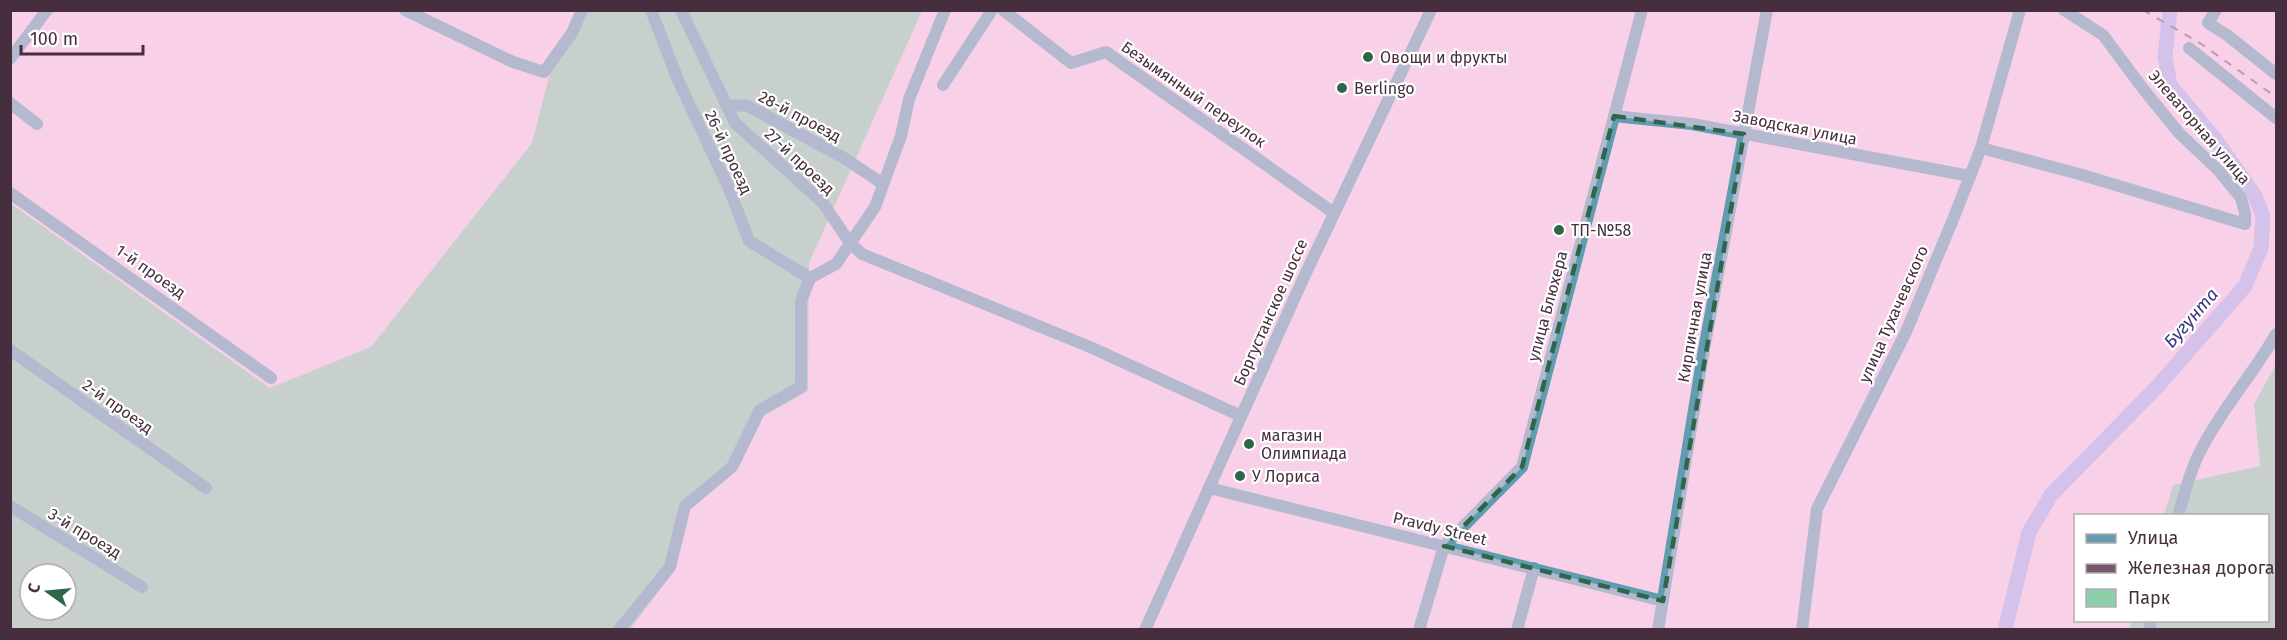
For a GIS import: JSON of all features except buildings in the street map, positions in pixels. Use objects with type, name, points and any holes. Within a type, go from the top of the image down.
[{"type":"street","points":[[10,58],[47,10]]},
{"type":"street","points":[[405,10],[513,62],[544,72],[572,33],[582,10]]},
{"type":"street","name":"26-й проезд","points":[[651,10],[678,80],[730,191],[749,241],[810,278]]},
{"type":"street","points":[[681,10],[726,105]]},
{"type":"street","points":[[619,630],[670,567],[685,506],[732,467],[760,410],[801,387],[801,301],[810,278],[836,264],[875,207],[901,136],[909,99],[945,10]]},
{"type":"street","points":[[943,85],[992,10]]},
{"type":"street","name":"Безымянный переулок","points":[[1003,10],[1071,63],[1106,52],[1334,213]]},
{"type":"street","name":"Боргустанское шоссе","points":[[1145,630],[1334,213],[1431,10]]},
{"type":"street","name":"улица Блюхера","points":[[1444,546],[1522,467],[1642,10]]},
{"type":"street","name":"Кирпичная улица","points":[[1658,630],[1703,355],[1767,10]]},
{"type":"street","name":"улица Тухачевского","points":[[1802,630],[1816,509],[1906,332],[1970,176],[1981,148],[2019,10]]},
{"type":"street","name":"Элеваторная улица","points":[[1981,148],[2079,174],[2245,224],[2241,198],[2219,171],[2179,133],[2103,34],[2064,10]]},
{"type":"street","points":[[2216,10],[2208,23],[2228,35],[2277,74]]},
{"type":"street","points":[[2189,48],[2277,118]]},
{"type":"street","points":[[10,103],[37,124]]},
{"type":"street","name":"28-й проезд","points":[[726,105],[748,106],[836,153],[883,184]]},
{"type":"street","name":"27-й проезд","points":[[726,105],[735,123],[824,203],[850,243]]},
{"type":"street","name":"Заводская улица","points":[[1614,116],[1692,124],[1970,176]]},
{"type":"street","name":"1-й проезд","points":[[10,193],[271,378]]},
{"type":"street","points":[[850,243],[862,254],[1090,347],[1241,416]]},
{"type":"street","points":[[2179,514],[2202,446],[2277,334]]},
{"type":"street","name":"2-й проезд","points":[[10,350],[206,488]]},
{"type":"street","name":"Pravdy Street","points":[[1209,488],[1663,601]]},
{"type":"street","name":"3-й проезд","points":[[10,506],[142,587]]},
{"type":"street","points":[[1419,630],[1444,546]]},
{"type":"street","points":[[1517,630],[1534,568]]},
{"type":"highlighted area","points":[[1614,116],[1744,134],[1663,601],[1444,546],[1522,467]]},
{"type":"green space","points":[[586,11],[922,11],[809,263],[808,391],[759,419],[742,461],[688,507],[669,578],[630,629],[11,629],[10,203],[270,388],[371,347],[532,143],[550,73]]},
{"type":"green space","points":[[2276,364],[2276,629],[2129,630],[2132,622],[2269,622],[2269,514],[2164,514],[2173,485],[2260,466],[2254,404]]},
{"type":"waterway","name":"Бугунта","points":[[2005,630],[2029,532],[2051,495],[2157,387],[2245,286],[2261,248],[2263,216],[2255,196],[2216,140],[2170,85],[2165,56],[2170,10]]},
{"type":"railway","points":[[2143,10],[2200,43],[2276,97]]},
{"type":"place","name":"Овощи и фрукты","points":[[1368,57]]},
{"type":"place","name":"Berlingo","points":[[1342,88]]},
{"type":"place","name":"ТП-№58","points":[[1559,230]]},
{"type":"place","name":"магазин Олимпиада","points":[[1249,444]]},
{"type":"place","name":"У Лориса","points":[[1240,476]]}]
